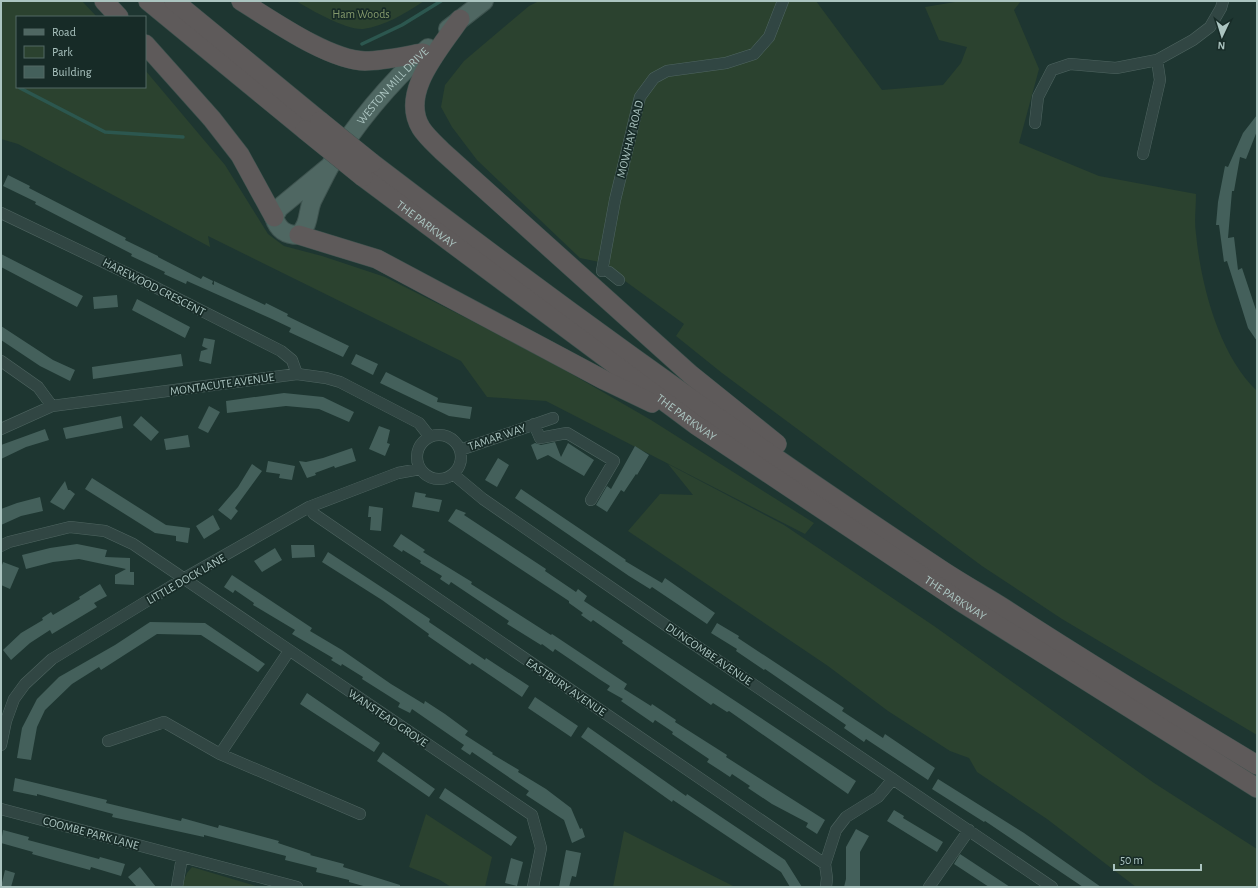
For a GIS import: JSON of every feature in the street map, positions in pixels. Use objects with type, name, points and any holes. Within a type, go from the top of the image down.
[{"type":"highway","points":[[104,1],[118,16]]},
{"type":"highway","name":"THE PARKWAY","points":[[148,1],[312,126],[696,425],[961,602],[1257,788]]},
{"type":"highway","name":"THE PARKWAY","points":[[174,1],[312,126]]},
{"type":"highway","points":[[241,1],[297,36],[343,56],[365,61],[423,53]]},
{"type":"highway","points":[[460,19],[421,77],[415,92],[416,109],[421,128],[442,151],[690,374],[870,521]]},
{"type":"highway","points":[[146,45],[212,118],[240,155],[274,217]]},
{"type":"highway","name":"THE PARKWAY","points":[[368,170],[494,256],[629,354],[938,568],[1075,655],[1257,765]]},
{"type":"highway","points":[[299,235],[377,259],[604,380],[696,425]]},
{"type":"highway","points":[[1214,739],[1257,759]]},
{"type":"main road","name":"WESTON MILL DRIVE","points":[[330,166],[354,130],[399,77],[460,19],[484,1]]},
{"type":"main road","points":[[330,166],[312,203],[306,228],[299,235],[290,235],[281,230],[274,217],[279,208],[330,166]]},
{"type":"street","name":"MOWHAY ROAD","points":[[619,280],[606,272],[615,200],[640,97],[654,78],[667,71],[726,63],[754,54],[769,37],[783,1]]},
{"type":"street","points":[[1035,123],[1038,97],[1052,70],[1070,64],[1116,68],[1157,60],[1194,40],[1210,27],[1221,8],[1223,1]]},
{"type":"street","points":[[1143,154],[1160,80],[1157,60]]},
{"type":"street","name":"HAREWOOD CRESCENT","points":[[1,212],[141,280],[281,351],[292,360],[296,374]]},
{"type":"street","points":[[1,361],[38,387],[52,406]]},
{"type":"street","name":"MONTACUTE AVENUE","points":[[1,429],[52,406],[296,374],[326,378],[340,382],[420,423],[430,437]]},
{"type":"street","name":"TAMAR WAY","points":[[460,450],[553,418]]},
{"type":"street","name":"TAMAR WAY","points":[[534,424],[540,438],[567,433],[614,461],[591,500]]},
{"type":"street","points":[[439,435],[449,438],[460,450],[461,460],[458,468],[453,474],[443,479],[433,479],[425,475],[420,469],[417,460],[418,449],[424,441],[430,437],[439,435]]},
{"type":"street","name":"LITTLE DOCK LANE","points":[[1,745],[6,721],[14,699],[35,674],[52,659],[183,579],[309,507],[398,472],[420,469]]},
{"type":"street","name":"DUNCOMBE AVENUE","points":[[453,474],[496,508],[1052,887]]},
{"type":"street","name":"EASTBURY AVENUE","points":[[309,507],[314,514],[394,570],[825,864]]},
{"type":"street","name":"WANSTEAD GROVE","points":[[1,546],[8,542],[70,527],[105,531],[133,544],[532,815],[541,848],[532,887]]},
{"type":"street","points":[[220,754],[289,651]]},
{"type":"street","points":[[108,741],[164,722],[220,754],[360,814]]},
{"type":"street","points":[[826,887],[827,878],[825,864],[836,830],[846,817],[878,797],[893,779]]},
{"type":"street","name":"COOMBE PARK LANE","points":[[1,809],[296,887]]},
{"type":"street","points":[[929,887],[969,830]]},
{"type":"street","points":[[177,887],[182,856]]},
{"type":"green space","points":[[1,1],[82,1],[96,16],[16,16],[16,88],[146,88],[146,71],[225,165],[268,234],[284,246],[322,256],[385,277],[532,351],[651,420],[814,523],[805,534],[546,401],[487,397],[461,361],[208,236],[210,247],[18,144],[1,139]]},
{"type":"green space","name":"Ham Woods","points":[[296,1],[424,1],[387,22],[363,29],[338,23]]},
{"type":"green space","points":[[539,1],[816,1],[882,90],[943,85],[961,63],[967,47],[939,40],[925,7],[961,1],[1021,1],[1014,10],[1039,69],[1019,143],[1099,176],[1196,194],[1195,224],[1198,254],[1207,297],[1222,339],[1232,358],[1244,376],[1257,391],[1257,735],[1062,619],[982,566],[722,373],[676,336],[684,324],[610,270],[609,264],[580,258],[477,160],[452,127],[441,107],[445,85],[464,61],[529,6]]},
{"type":"green space","points":[[668,464],[784,525],[934,626],[1154,783],[1257,849],[1257,887],[1136,887],[1047,819],[977,772],[969,758],[950,751],[888,711],[828,666],[628,531],[660,494],[693,495]]},
{"type":"green space","points":[[426,814],[492,857],[485,887],[451,887],[440,880],[409,867]]},
{"type":"green space","points":[[624,831],[735,887],[613,887]]},
{"type":"green space","points":[[192,867],[259,887],[181,887],[187,873]]},
{"type":"building","points":[[1257,115],[1257,131],[1246,159],[1240,157],[1234,191],[1232,191],[1228,238],[1234,237],[1238,270],[1242,268],[1257,313],[1257,341],[1248,328],[1227,261],[1224,262],[1219,225],[1216,225],[1218,202],[1225,166],[1228,167],[1243,133]]},
{"type":"building","points":[[8,175],[30,186],[29,188],[126,238],[125,240],[201,279],[203,276],[213,281],[212,284],[214,285],[214,281],[265,305],[266,303],[288,314],[287,316],[349,346],[343,357],[289,332],[291,328],[272,319],[187,281],[186,284],[164,274],[165,272],[131,256],[132,254],[35,204],[36,202],[3,186]]},
{"type":"building","points":[[1,254],[83,296],[77,307],[1,267]]},
{"type":"building","points":[[117,295],[118,307],[94,309],[93,297]]},
{"type":"building","points":[[137,299],[190,327],[185,338],[132,310]]},
{"type":"building","points":[[1,326],[53,360],[75,370],[70,381],[40,366],[1,340]]},
{"type":"building","points":[[204,338],[215,340],[211,364],[199,361],[201,351],[208,349],[202,346]]},
{"type":"building","points":[[181,354],[183,366],[93,379],[92,367]]},
{"type":"building","points":[[356,354],[378,364],[373,375],[351,364]]},
{"type":"building","points":[[386,372],[438,398],[437,402],[472,407],[470,419],[449,416],[380,383]]},
{"type":"building","points":[[284,393],[323,397],[354,412],[349,422],[319,409],[286,406],[227,413],[226,401]]},
{"type":"building","points":[[209,406],[220,412],[208,433],[198,428]]},
{"type":"building","points":[[121,416],[123,428],[66,439],[63,428]]},
{"type":"building","points":[[141,416],[159,432],[151,441],[133,425]]},
{"type":"building","points":[[379,426],[390,430],[387,443],[390,444],[385,456],[369,449]]},
{"type":"building","points":[[45,429],[49,440],[26,447],[1,459],[1,445]]},
{"type":"building","points":[[188,435],[190,447],[166,450],[164,439]]},
{"type":"building","points":[[555,442],[561,457],[568,443],[594,460],[584,476],[548,455],[537,460],[531,445],[535,443],[541,445]]},
{"type":"building","points":[[635,446],[649,455],[637,475],[636,474],[624,492],[621,490],[607,512],[596,505],[607,486],[611,489]]},
{"type":"building","points":[[352,448],[356,461],[335,468],[334,466],[315,473],[316,475],[307,478],[299,461],[306,462],[323,458]]},
{"type":"building","points":[[498,458],[509,465],[497,487],[485,480]]},
{"type":"building","points":[[268,461],[295,466],[292,480],[279,478],[280,474],[266,472]]},
{"type":"building","points":[[252,464],[262,471],[235,508],[238,511],[231,520],[218,510],[238,487]]},
{"type":"building","points":[[92,478],[166,525],[190,528],[188,543],[176,541],[176,536],[155,533],[85,489]]},
{"type":"building","points":[[65,481],[68,490],[75,494],[64,510],[50,502]]},
{"type":"building","points":[[521,489],[626,560],[625,561],[662,583],[665,578],[715,613],[707,624],[652,587],[650,589],[629,576],[515,498]]},
{"type":"building","points":[[415,492],[426,494],[425,497],[442,500],[439,512],[412,507]]},
{"type":"building","points":[[40,497],[43,511],[21,516],[1,525],[1,509]]},
{"type":"building","points":[[369,506],[383,508],[381,531],[370,530],[371,517],[368,517]]},
{"type":"building","points":[[456,509],[466,513],[464,515],[546,569],[545,571],[576,592],[578,589],[587,596],[584,601],[856,781],[848,794],[729,711],[727,712],[713,703],[711,705],[622,643],[623,641],[593,620],[591,622],[581,615],[583,613],[569,603],[569,601],[448,521]]},
{"type":"building","points":[[213,515],[220,529],[204,539],[196,526]]},
{"type":"building","points":[[401,534],[425,550],[423,552],[472,582],[471,584],[551,635],[552,634],[627,684],[624,689],[651,706],[652,704],[676,720],[675,722],[727,755],[726,757],[825,820],[817,834],[806,827],[808,823],[772,804],[748,788],[750,786],[732,774],[730,777],[707,762],[709,759],[672,734],[673,732],[655,720],[653,723],[621,701],[623,699],[607,690],[610,686],[555,649],[553,652],[507,624],[509,621],[451,582],[449,585],[440,579],[442,576],[420,563],[421,561],[393,546]]},
{"type":"building","points":[[77,544],[107,550],[105,557],[130,558],[130,572],[134,572],[134,585],[115,584],[115,575],[126,569],[79,559],[53,562],[26,569],[22,555],[50,548]]},
{"type":"building","points":[[291,545],[314,545],[315,557],[292,558]]},
{"type":"building","points":[[275,548],[282,560],[262,572],[254,561]]},
{"type":"building","points":[[328,552],[430,619],[429,622],[485,660],[486,658],[529,686],[522,697],[472,663],[470,665],[428,636],[429,634],[382,600],[322,562]]},
{"type":"building","points":[[3,562],[19,568],[10,589],[1,585],[1,568]]},
{"type":"building","points":[[232,575],[312,628],[310,631],[342,650],[391,684],[424,704],[425,701],[468,731],[465,735],[493,753],[492,754],[519,770],[518,772],[546,789],[571,808],[580,829],[582,828],[585,837],[572,843],[564,820],[526,795],[529,791],[472,752],[470,755],[461,749],[464,745],[412,709],[410,713],[398,707],[400,703],[362,679],[363,677],[342,664],[341,666],[331,660],[333,658],[292,634],[295,630],[253,605],[254,603],[235,590],[233,593],[224,587]]},
{"type":"building","points":[[100,584],[107,596],[94,603],[97,607],[52,634],[50,630],[30,643],[11,660],[3,650],[21,633],[43,620],[42,618],[51,612],[53,615],[80,599],[79,597]]},
{"type":"building","points":[[150,622],[205,623],[265,664],[258,672],[201,635],[157,634],[101,670],[99,667],[72,684],[45,710],[37,727],[31,760],[17,758],[22,728],[37,699],[59,677],[115,645]]},
{"type":"building","points":[[717,623],[739,636],[738,638],[844,708],[842,711],[883,738],[885,734],[935,768],[928,780],[866,739],[864,742],[844,728],[846,725],[765,669],[764,670],[736,651],[737,649],[711,633]]},
{"type":"building","points":[[307,693],[380,743],[374,752],[300,704]]},
{"type":"building","points":[[535,697],[578,726],[571,737],[528,708]]},
{"type":"building","points":[[588,727],[686,796],[687,794],[785,860],[802,887],[790,887],[781,872],[673,800],[672,802],[581,737]]},
{"type":"building","points":[[383,752],[435,789],[429,797],[377,761]]},
{"type":"building","points":[[15,778],[107,800],[106,803],[181,821],[182,818],[218,828],[219,825],[279,841],[278,843],[311,854],[310,855],[344,864],[343,867],[400,885],[400,887],[367,887],[349,882],[349,880],[316,872],[317,868],[285,860],[286,856],[204,835],[204,837],[112,817],[113,814],[37,794],[37,796],[13,791]]},
{"type":"building","points":[[938,779],[1024,833],[1101,887],[1083,887],[985,821],[984,822],[932,789]]},
{"type":"building","points":[[445,788],[517,837],[511,846],[439,798]]},
{"type":"building","points":[[894,810],[904,816],[903,818],[943,842],[937,852],[887,821]]},
{"type":"building","points":[[856,829],[869,836],[860,852],[860,887],[844,887],[846,879],[846,847]]},
{"type":"building","points":[[3,830],[29,837],[28,840],[99,859],[100,857],[125,864],[121,876],[91,867],[90,870],[64,863],[1,843]]},
{"type":"building","points":[[566,850],[581,853],[576,877],[572,876],[569,887],[559,887]]},
{"type":"building","points":[[960,854],[1010,887],[989,887],[954,864]]},
{"type":"building","points":[[511,858],[523,862],[517,886],[505,883]]},
{"type":"building","points":[[140,867],[156,887],[137,887],[128,877]]},
{"type":"building","points":[[5,870],[15,873],[11,887],[1,887]]},
{"type":"waterway","points":[[362,44],[402,25],[441,1]]},
{"type":"waterway","points":[[20,88],[105,132],[183,137]]}]
